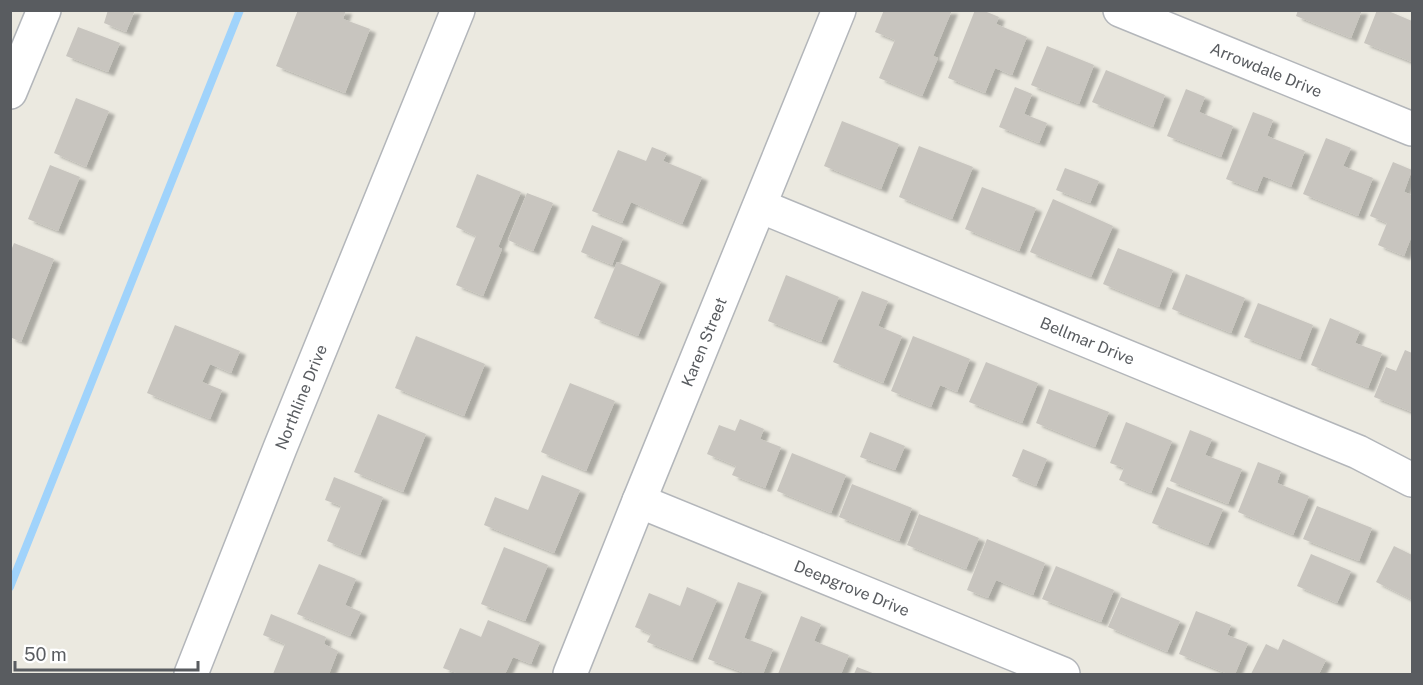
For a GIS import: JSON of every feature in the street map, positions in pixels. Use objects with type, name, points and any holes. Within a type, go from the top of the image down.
[{"type":"street","points":[[10,92],[44,10]]},
{"type":"street","name":"Northline Drive","points":[[191,675],[276,458],[458,10]]},
{"type":"street","name":"Karen Street","points":[[570,675],[839,10]]},
{"type":"street","name":"Arrowdale Drive","points":[[1120,10],[1413,129]]},
{"type":"street","name":"Bellmar Drive","points":[[760,206],[1347,447],[1413,480]]},
{"type":"street","name":"Deepgrove Drive","points":[[639,501],[1063,675]]},
{"type":"building","points":[[108,10],[135,10],[126,32],[104,23]]},
{"type":"building","points":[[298,10],[346,10],[343,19],[370,29],[345,93],[276,66]]},
{"type":"building","points":[[884,10],[952,10],[933,56],[938,58],[922,96],[879,78],[895,40],[875,32]]},
{"type":"building","points":[[975,10],[982,10],[999,17],[996,24],[1027,37],[1012,75],[995,68],[985,93],[948,78]]},
{"type":"building","points":[[1298,10],[1362,10],[1351,38],[1296,16]]},
{"type":"building","points":[[1377,10],[1386,10],[1412,21],[1412,62],[1364,43]]},
{"type":"building","points":[[78,27],[120,43],[108,72],[66,56]]},
{"type":"building","points":[[1047,46],[1094,65],[1079,104],[1031,85]]},
{"type":"building","points":[[1106,70],[1165,95],[1153,127],[1092,102]]},
{"type":"building","points":[[1015,87],[1032,94],[1024,114],[1047,123],[1039,143],[999,127]]},
{"type":"building","points":[[1186,89],[1205,97],[1199,112],[1233,126],[1221,157],[1167,136]]},
{"type":"building","points":[[76,98],[109,111],[86,167],[54,153]]},
{"type":"building","points":[[1253,112],[1273,120],[1267,136],[1305,151],[1291,187],[1263,176],[1257,191],[1226,179]]},
{"type":"building","points":[[842,121],[899,144],[881,189],[824,166]]},
{"type":"building","points":[[1326,138],[1351,148],[1343,166],[1373,178],[1358,216],[1303,194]]},
{"type":"building","points":[[919,146],[973,167],[952,219],[899,197]]},
{"type":"building","points":[[652,147],[667,153],[663,161],[702,177],[682,224],[631,202],[622,223],[592,211],[618,150],[646,161]]},
{"type":"building","points":[[1393,162],[1412,170],[1404,192],[1412,195],[1412,235],[1404,256],[1378,245],[1387,223],[1370,216]]},
{"type":"building","points":[[50,165],[80,177],[58,231],[28,219]]},
{"type":"building","points":[[1065,168],[1099,181],[1090,203],[1056,190]]},
{"type":"building","points":[[477,174],[521,192],[498,247],[502,249],[483,296],[456,285],[476,236],[456,227]]},
{"type":"building","points":[[982,187],[1036,208],[1019,251],[965,229]]},
{"type":"building","points":[[527,193],[553,203],[533,251],[508,240]]},
{"type":"building","points":[[1053,199],[1113,226],[1091,277],[1030,252]]},
{"type":"building","points":[[592,225],[623,238],[612,265],[581,252]]},
{"type":"building","points":[[14,243],[54,259],[21,342],[10,337],[10,253]]},
{"type":"building","points":[[1118,248],[1173,270],[1159,307],[1103,284]]},
{"type":"building","points":[[617,262],[661,281],[638,336],[594,318]]},
{"type":"building","points":[[1186,274],[1245,298],[1231,333],[1172,309]]},
{"type":"building","points":[[786,275],[839,297],[821,342],[768,321]]},
{"type":"building","points":[[862,291],[888,301],[878,326],[902,336],[883,383],[833,362]]},
{"type":"building","points":[[1258,303],[1313,325],[1300,359],[1244,337]]},
{"type":"building","points":[[1330,318],[1360,331],[1355,343],[1382,353],[1368,388],[1311,365]]},
{"type":"building","points":[[175,325],[240,351],[231,373],[210,364],[202,382],[222,390],[210,419],[147,393]]},
{"type":"building","points":[[416,336],[485,364],[464,416],[395,388]]},
{"type":"building","points":[[913,336],[970,359],[957,392],[940,385],[931,407],[891,391]]},
{"type":"building","points":[[1405,350],[1412,353],[1412,412],[1374,397],[1386,367],[1396,371]]},
{"type":"building","points":[[986,362],[1038,383],[1022,423],[969,402]]},
{"type":"building","points":[[570,383],[615,401],[586,471],[541,452]]},
{"type":"building","points":[[1049,389],[1109,412],[1095,447],[1036,423]]},
{"type":"building","points":[[378,414],[426,434],[403,492],[354,472]]},
{"type":"building","points":[[740,419],[764,429],[760,439],[781,447],[765,488],[732,475],[736,466],[707,454],[719,425],[735,431]]},
{"type":"building","points":[[1126,422],[1172,441],[1151,493],[1119,480],[1124,468],[1110,463]]},
{"type":"building","points":[[1190,430],[1212,439],[1205,455],[1242,469],[1228,504],[1170,481]]},
{"type":"building","points":[[870,432],[905,446],[895,470],[860,457]]},
{"type":"building","points":[[1023,449],[1047,459],[1036,486],[1012,476]]},
{"type":"building","points":[[792,453],[846,475],[831,513],[777,491]]},
{"type":"building","points":[[1258,462],[1281,471],[1277,483],[1309,496],[1293,535],[1238,512]]},
{"type":"building","points":[[542,475],[580,490],[554,553],[484,525],[495,497],[528,510]]},
{"type":"building","points":[[334,477],[383,497],[360,555],[327,541],[341,506],[325,500]]},
{"type":"building","points":[[852,484],[912,508],[899,541],[839,517]]},
{"type":"building","points":[[1167,487],[1223,509],[1208,545],[1152,523]]},
{"type":"building","points":[[1317,506],[1372,528],[1359,561],[1303,539]]},
{"type":"building","points":[[919,514],[979,538],[966,569],[907,545]]},
{"type":"building","points":[[987,539],[1045,563],[1033,595],[996,580],[988,598],[967,590]]},
{"type":"building","points":[[1394,546],[1412,555],[1412,600],[1376,582]]},
{"type":"building","points":[[504,547],[548,565],[525,621],[481,604]]},
{"type":"building","points":[[1311,554],[1351,571],[1337,603],[1297,586]]},
{"type":"building","points":[[319,564],[356,579],[345,605],[361,612],[350,636],[297,614]]},
{"type":"building","points":[[1056,566],[1114,590],[1101,622],[1042,599]]},
{"type":"building","points":[[738,582],[762,591],[744,638],[773,649],[763,674],[747,674],[708,659]]},
{"type":"building","points":[[687,587],[717,600],[692,660],[647,642],[651,634],[635,627],[649,593],[680,606]]},
{"type":"building","points":[[1121,597],[1180,621],[1167,652],[1108,627]]},
{"type":"building","points":[[1196,611],[1231,625],[1227,635],[1248,643],[1235,674],[1228,674],[1179,654]]},
{"type":"building","points":[[271,614],[326,637],[324,644],[338,651],[329,674],[273,674],[285,644],[263,635]]},
{"type":"building","points":[[801,616],[821,624],[814,641],[849,655],[841,674],[778,674]]},
{"type":"building","points":[[488,620],[540,642],[531,664],[513,657],[505,674],[459,674],[443,668],[460,628],[481,637]]},
{"type":"building","points":[[1283,639],[1326,660],[1319,674],[1251,674],[1266,644],[1278,650]]},
{"type":"building","points":[[857,667],[875,674],[854,674]]},
{"type":"waterway","points":[[10,587],[240,10]]}]
